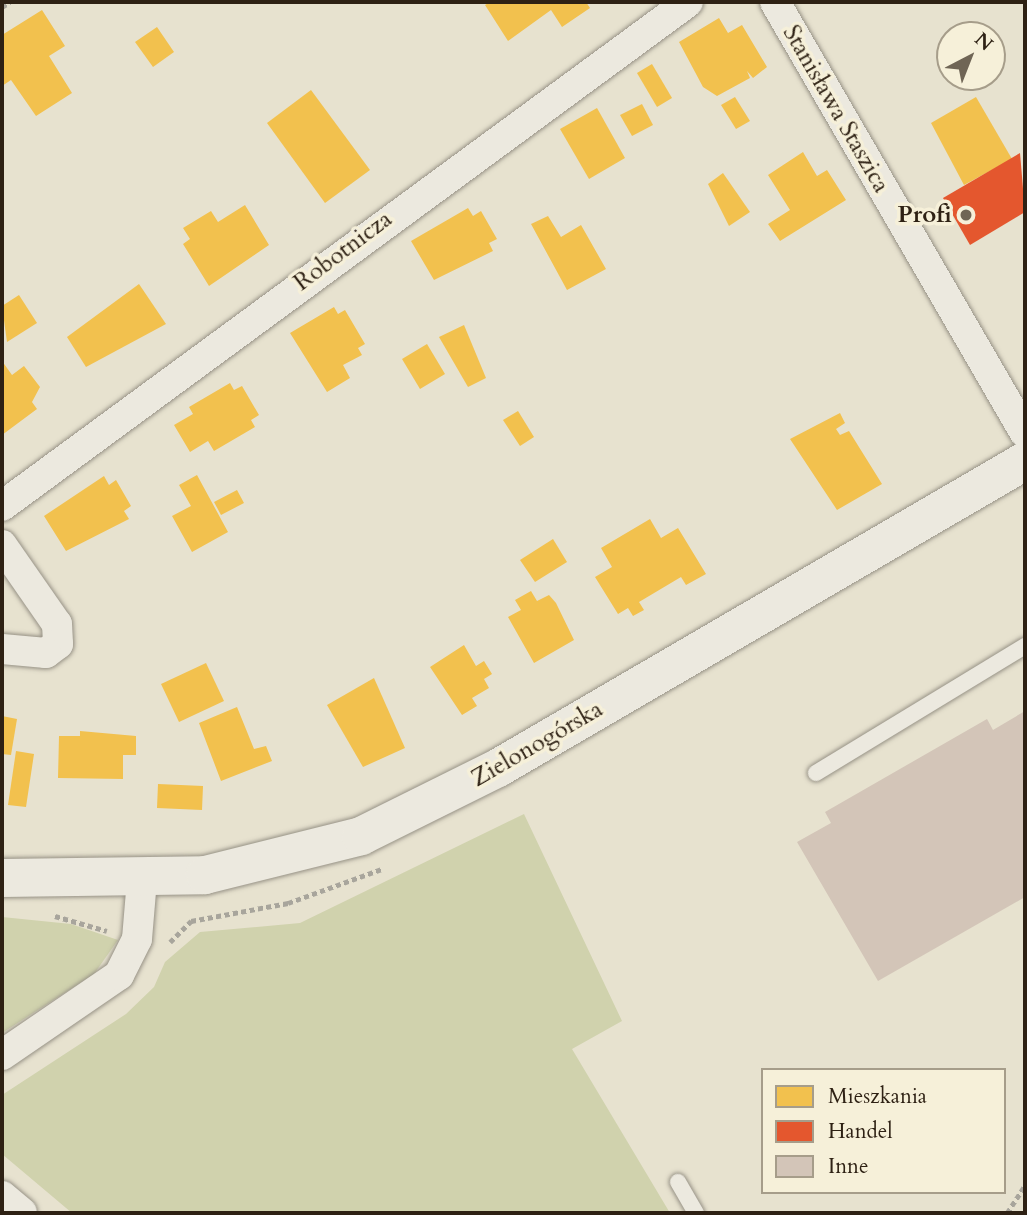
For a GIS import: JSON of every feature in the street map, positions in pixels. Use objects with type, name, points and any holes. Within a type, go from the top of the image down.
[{"type":"street","name":"Robotnicza","points":[[2,506],[688,2]]},
{"type":"street","name":"Stanisława Staszica","points":[[775,2],[1024,458]]},
{"type":"street","name":"Zielonogórska","points":[[2,878],[142,879],[278,862],[397,820],[498,768],[1024,458]]},
{"type":"street","points":[[2,545],[57,624],[58,644],[46,653],[2,649]]},
{"type":"street","points":[[2,1055],[119,975],[137,939],[142,879]]},
{"type":"street","points":[[2,1196],[22,1213]]},
{"type":"lane","points":[[816,773],[1025,646]]},
{"type":"lane","points":[[678,1182],[696,1213]]},
{"type":"path","points":[[2,7],[10,2]]},
{"type":"path","points":[[162,945],[191,920],[288,903],[376,875]]},
{"type":"path","points":[[46,915],[118,935]]},
{"type":"path","points":[[1007,1213],[1025,1185]]},
{"type":"green space","points":[[524,814],[622,1021],[572,1049],[670,1213],[72,1213],[2,1154],[2,1095],[126,1014],[154,987],[165,962],[200,932],[300,923]]},
{"type":"green space","points":[[2,917],[71,924],[118,940],[94,974],[2,1033]]},
{"type":"building: Mieszkania","points":[[490,2],[586,2],[590,8],[562,27],[551,10],[508,41],[485,5]]},
{"type":"building: Mieszkania","points":[[42,10],[65,46],[49,56],[72,93],[36,116],[11,80],[2,86],[2,35]]},
{"type":"building: Mieszkania","points":[[719,18],[728,33],[742,25],[767,67],[753,78],[747,71],[750,78],[717,96],[703,87],[679,42]]},
{"type":"building: Mieszkania","points":[[157,27],[174,52],[153,67],[135,42]]},
{"type":"building: Mieszkania","points":[[652,64],[672,98],[657,107],[637,73]]},
{"type":"building: Mieszkania","points":[[311,90],[370,170],[325,203],[267,123]]},
{"type":"building: Mieszkania","points":[[735,97],[750,121],[736,129],[721,105]]},
{"type":"building: Mieszkania","points":[[976,97],[1012,159],[964,185],[931,123]]},
{"type":"building: Mieszkania","points":[[642,104],[653,125],[632,136],[620,115]]},
{"type":"building: Mieszkania","points":[[597,108],[625,158],[589,179],[560,129]]},
{"type":"building: Mieszkania","points":[[803,152],[817,176],[827,170],[846,200],[780,241],[768,224],[790,210],[768,175]]},
{"type":"building: Mieszkania","points":[[723,173],[750,212],[729,226],[708,184]]},
{"type":"building: Mieszkania","points":[[245,205],[269,245],[209,286],[183,244],[190,239],[183,228],[211,211],[218,222]]},
{"type":"building: Mieszkania","points":[[468,208],[473,216],[481,211],[497,239],[489,243],[493,251],[434,280],[411,241]]},
{"type":"building: Mieszkania","points":[[548,216],[561,237],[581,225],[606,269],[567,290],[531,224]]},
{"type":"building: Mieszkania","points":[[139,284],[166,324],[86,367],[67,337]]},
{"type":"building: Mieszkania","points":[[19,295],[37,323],[7,342],[2,306]]},
{"type":"building: Mieszkania","points":[[334,307],[338,314],[345,310],[365,344],[358,348],[362,355],[343,365],[350,378],[327,392],[290,333]]},
{"type":"building: Mieszkania","points":[[464,325],[486,378],[468,387],[439,337]]},
{"type":"building: Mieszkania","points":[[427,344],[445,374],[420,389],[402,359]]},
{"type":"building: Mieszkania","points":[[2,361],[12,375],[24,366],[40,387],[32,402],[37,409],[2,435]]},
{"type":"building: Mieszkania","points":[[230,383],[234,390],[242,386],[259,415],[251,420],[255,427],[214,451],[208,441],[190,452],[174,425],[193,414],[189,407]]},
{"type":"building: Mieszkania","points":[[518,411],[534,437],[520,446],[503,420]]},
{"type":"building: Mieszkania","points":[[840,413],[845,423],[836,429],[840,435],[849,431],[882,484],[837,510],[790,439]]},
{"type":"building: Mieszkania","points":[[197,475],[228,532],[192,552],[172,516],[191,506],[179,485]]},
{"type":"building: Mieszkania","points":[[104,476],[109,485],[116,480],[131,506],[124,511],[129,519],[66,551],[44,516]]},
{"type":"building: Mieszkania","points":[[237,490],[244,503],[221,515],[214,502]]},
{"type":"building: Mieszkania","points":[[650,519],[661,538],[678,528],[706,574],[686,585],[681,577],[639,602],[644,610],[633,616],[628,608],[618,614],[595,577],[612,567],[601,548]]},
{"type":"building: Mieszkania","points":[[553,539],[567,562],[535,582],[520,560]]},
{"type":"building: Mieszkania","points":[[531,591],[537,601],[549,595],[556,603],[574,640],[534,663],[508,617],[521,610],[515,600]]},
{"type":"building: Mieszkania","points":[[464,645],[476,666],[484,661],[492,674],[484,679],[489,688],[472,698],[477,706],[462,715],[430,667]]},
{"type":"building: Mieszkania","points":[[206,663],[224,701],[179,722],[161,684]]},
{"type":"building: Mieszkania","points":[[374,678],[405,748],[363,767],[327,705]]},
{"type":"building: Mieszkania","points":[[237,707],[254,749],[266,746],[272,761],[221,781],[199,723]]},
{"type":"building: Mieszkania","points":[[2,716],[17,719],[11,755],[2,754]]},
{"type":"building: Mieszkania","points":[[80,731],[136,736],[136,755],[123,755],[123,779],[58,778],[59,736],[80,736]]},
{"type":"building: Mieszkania","points":[[16,751],[34,754],[26,807],[8,805]]},
{"type":"building: Mieszkania","points":[[158,784],[203,786],[202,810],[157,808]]},
{"type":"building: Handel","points":[[1020,153],[1025,212],[970,245],[943,198]]},
{"type":"building: Inne","points":[[1025,711],[1025,897],[878,981],[797,842],[831,823],[825,812],[987,719],[993,730]]},
{"type":"place","name":"Profi","points":[[966,215]]}]
